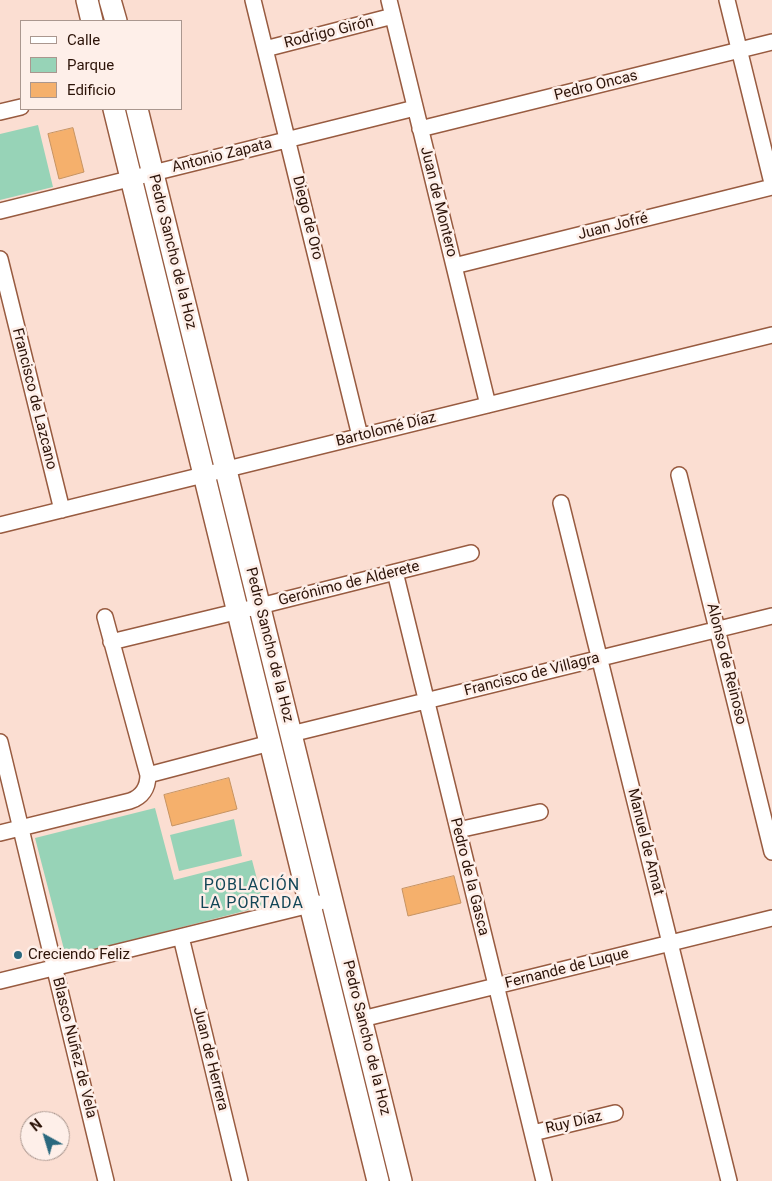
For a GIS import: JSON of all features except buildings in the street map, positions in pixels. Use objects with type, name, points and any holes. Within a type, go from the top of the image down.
[{"type":"street","points":[[87,0],[92,20]]},
{"type":"street","points":[[110,0],[116,20]]},
{"type":"street","name":"Diego de Oro","points":[[253,0],[360,436]]},
{"type":"street","name":"Juan de Montero","points":[[389,0],[488,405]]},
{"type":"street","points":[[727,0],[772,183]]},
{"type":"street","name":"Rodrigo Girón","points":[[265,49],[393,16]]},
{"type":"street","name":"Pedro Oncas","points":[[420,130],[772,42]]},
{"type":"street","points":[[0,112],[20,106]]},
{"type":"street","name":"Antonio Zapata","points":[[0,211],[415,108]]},
{"type":"street","name":"Pedro Sancho de la Hoz","points":[[114,110],[378,1181]]},
{"type":"street","name":"Pedro Sancho de la Hoz","points":[[137,110],[401,1181]]},
{"type":"street","name":"Juan Jofré","points":[[454,266],[772,187]]},
{"type":"street","name":"Francisco de Lazcano","points":[[0,259],[62,510]]},
{"type":"street","name":"Bartolomé Díaz","points":[[0,525],[772,335]]},
{"type":"street","name":"Alonso de Reinoso","points":[[679,475],[772,852]]},
{"type":"street","name":"Manuel de Amat","points":[[561,503],[729,1181]]},
{"type":"street","name":"Gerónimo de Alderete","points":[[112,642],[470,553]]},
{"type":"street","name":"Pedro de la Gasca","points":[[395,572],[544,1181]]},
{"type":"street","name":"Francisco de Villagra","points":[[291,734],[772,616]]},
{"type":"street","points":[[0,833],[136,799],[147,786],[148,775],[104,617]]},
{"type":"street","name":"Blasco Nuñez de Vela","points":[[0,742],[106,1181]]},
{"type":"street","points":[[148,775],[270,743]]},
{"type":"street","points":[[458,830],[540,812]]},
{"type":"street","points":[[0,981],[332,899]]},
{"type":"street","name":"Fernande de Luque","points":[[362,1019],[772,918]]},
{"type":"street","name":"Juan de Herrera","points":[[181,937],[240,1181]]},
{"type":"street","name":"Ruy Díaz","points":[[532,1133],[615,1114]]},
{"type":"green space","points":[[38,125],[53,187],[0,200],[0,134]]},
{"type":"green space","points":[[155,808],[174,880],[252,860],[264,906],[66,957],[35,838]]},
{"type":"green space","points":[[234,819],[242,856],[179,871],[170,835]]},
{"type":"place","name":"Creciendo Feliz","points":[[18,955]]},
{"type":"district","name":"POBLACIÓN LA PORTADA","points":[[252,895]]}]
